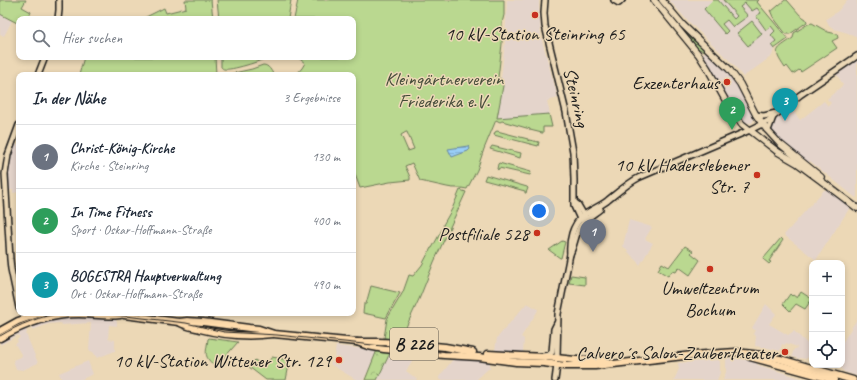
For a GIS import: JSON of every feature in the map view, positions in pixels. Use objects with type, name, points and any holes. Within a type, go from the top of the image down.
[{"type":"main road","points":[[654,0],[699,55],[728,105],[742,124],[778,152],[813,172],[857,204]]},
{"type":"main road","points":[[662,0],[683,25],[729,69],[740,84],[762,124],[779,143],[857,208]]},
{"type":"main road","name":"B 226","points":[[0,331],[26,317],[60,316]]},
{"type":"main road","name":"B 226","points":[[132,316],[179,322],[187,321],[244,327],[258,329],[274,334]]},
{"type":"main road","name":"B 226","points":[[0,338],[20,327],[26,317]]},
{"type":"main road","name":"B 226","points":[[179,322],[185,326],[230,335],[274,334],[357,342],[391,342],[516,356],[603,360],[613,364]]},
{"type":"main road","points":[[207,331],[209,323]]},
{"type":"main road","points":[[244,327],[246,335]]},
{"type":"main road","name":"B 226","points":[[357,342],[384,349],[573,366],[595,366],[693,355],[736,352],[767,356],[853,380]]},
{"type":"main road","points":[[444,355],[445,347]]},
{"type":"main road","name":"B 226","points":[[725,353],[762,360],[804,373],[834,380]]},
{"type":"main road","points":[[556,358],[557,365]]},
{"type":"main road","points":[[573,366],[589,363],[592,360]]},
{"type":"street","points":[[58,16],[59,0]]},
{"type":"street","name":"Steinring","points":[[545,0],[545,26],[570,131],[573,152],[575,208],[584,218]]},
{"type":"street","points":[[614,0],[619,3],[622,0]]},
{"type":"street","points":[[556,358],[558,322],[564,283],[570,254],[584,218],[634,180],[762,124],[800,95],[857,56]]},
{"type":"street","points":[[39,72],[44,60]]},
{"type":"street","points":[[756,115],[775,115]]},
{"type":"street","points":[[767,130],[775,115]]},
{"type":"street","points":[[737,136],[742,124]]},
{"type":"street","points":[[16,133],[8,155],[5,174],[9,253],[16,294]]},
{"type":"street","points":[[14,284],[16,289]]},
{"type":"street","points":[[541,357],[549,355],[552,352],[554,329],[558,322]]},
{"type":"street","points":[[555,380],[557,365]]},
{"type":"shaded area","points":[[507,0],[539,0],[541,37],[558,98],[547,101],[550,114],[497,118],[503,86],[501,79]]},
{"type":"shaded area","points":[[669,0],[759,0],[757,2],[788,39],[774,49],[772,56],[743,77],[733,64],[687,20]]},
{"type":"shaded area","points":[[847,0],[857,0],[857,38],[848,33],[834,29],[829,25],[826,19],[838,11]]},
{"type":"shaded area","points":[[0,14],[12,21],[4,36],[0,34]]},
{"type":"shaded area","points":[[707,50],[734,79],[755,117],[752,123],[744,121],[721,89],[701,55]]},
{"type":"shaded area","points":[[857,60],[856,198],[810,161],[808,163],[787,146],[773,133],[771,128],[773,121],[790,107],[800,120],[824,101],[828,106],[831,103],[827,99],[843,85],[836,75]]},
{"type":"shaded area","points":[[16,144],[16,192],[13,193],[13,190],[7,190],[7,175],[9,159],[13,146]]},
{"type":"shaded area","points":[[824,190],[827,190],[849,206],[849,209],[816,260],[784,235]]},
{"type":"shaded area","points":[[629,220],[652,227],[645,239],[653,243],[640,265],[623,246]]},
{"type":"shaded area","points":[[527,303],[538,309],[521,337],[524,339],[523,352],[495,350],[497,338]]},
{"type":"shaded area","points":[[766,304],[776,314],[769,324],[788,335],[794,331],[809,345],[809,357],[799,359],[793,357],[792,355],[794,349],[797,347],[786,343],[785,345],[782,344],[780,351],[755,346],[756,336],[753,334],[755,330],[752,328]]},
{"type":"shaded area","points":[[71,316],[112,318],[113,320],[116,320],[117,326],[109,325],[108,339],[115,340],[115,351],[97,358],[93,352],[90,351],[91,323],[62,325],[61,323],[58,323],[49,324],[32,330],[30,327],[26,329],[26,334],[38,363],[23,370],[16,369],[13,360],[22,356],[15,344],[18,342],[17,340],[20,337],[18,335],[0,345],[0,340],[10,334],[48,319]]},
{"type":"shaded area","points":[[857,319],[857,376],[844,372],[841,368],[845,368],[845,338]]},
{"type":"shaded area","points":[[336,346],[377,350],[364,380],[355,379],[330,364],[336,354]]},
{"type":"shaded area","points":[[390,353],[412,355],[412,362],[406,371],[417,379],[416,380],[377,380]]},
{"type":"shaded area","points":[[454,358],[489,361],[490,369],[488,369],[476,380],[440,380],[439,377]]},
{"type":"shaded area","points":[[730,358],[755,361],[758,365],[807,380],[723,380],[726,372],[726,360]]},
{"type":"shaded area","points":[[719,360],[720,373],[717,380],[674,380],[679,369],[678,363]]},
{"type":"shaded area","points":[[88,361],[93,374],[80,380],[62,380],[59,373]]},
{"type":"green space","points":[[0,0],[26,0],[22,7],[31,12],[29,16],[16,16],[16,22],[0,14]]},
{"type":"green space","points":[[185,0],[211,0],[213,16],[148,16],[164,8],[166,13],[186,8]]},
{"type":"green space","points":[[217,0],[291,0],[288,16],[219,16]]},
{"type":"green space","name":"Kleingärtnerverein Friederika e.V.","points":[[298,0],[504,0],[502,44],[498,78],[501,79],[503,86],[497,118],[549,114],[552,127],[543,127],[542,133],[496,120],[477,170],[467,189],[450,188],[420,181],[412,163],[405,166],[410,180],[360,188],[356,177],[356,72],[299,72],[305,63],[301,60],[356,60],[356,16],[295,16]],"holes":[[[407,132],[414,149],[408,151],[401,135]]]},
{"type":"green space","points":[[656,0],[658,0],[666,11],[704,47],[703,51],[696,47]]},
{"type":"green space","points":[[713,0],[718,0],[734,19],[737,16],[723,0],[759,0],[757,2],[788,39],[774,49],[771,45],[776,41],[771,35],[775,31],[771,26],[766,30],[756,16],[761,13],[757,8],[752,11],[745,3],[740,7],[748,16],[733,27],[727,20],[722,24],[728,31],[725,34],[704,9]]},
{"type":"green space","points":[[787,0],[800,15],[806,19],[807,22],[790,34],[786,34],[773,17],[770,10],[772,11]]},
{"type":"green space","points":[[752,21],[762,34],[748,46],[737,33]]},
{"type":"green space","points":[[812,23],[828,32],[837,34],[838,38],[832,41],[837,48],[801,72],[799,70],[793,74],[787,66],[785,68],[781,62],[777,53],[778,50],[793,38],[794,33]]},
{"type":"green space","points":[[83,60],[215,60],[216,72],[80,72]]},
{"type":"green space","points":[[221,60],[261,60],[233,69],[223,69],[221,67]]},
{"type":"green space","points":[[265,65],[272,72],[238,72]]},
{"type":"green space","points":[[497,131],[528,139],[528,141],[539,142],[538,146],[494,135]]},
{"type":"green space","points":[[492,146],[521,153],[520,158],[490,149]]},
{"type":"green space","points":[[499,163],[531,172],[530,175],[499,168],[498,170]]},
{"type":"green space","points":[[486,175],[528,188],[525,193],[525,191],[484,180]]},
{"type":"green space","points":[[460,190],[466,192],[400,340],[384,338],[387,319],[403,292],[409,275],[413,276],[422,265],[444,226],[443,225]]},
{"type":"green space","points":[[781,238],[783,240],[769,261],[771,262],[769,264],[763,259]]},
{"type":"green space","points":[[562,241],[565,242],[560,258],[549,250]]},
{"type":"green space","points":[[685,246],[693,251],[691,253],[700,260],[690,275],[679,267],[676,272],[672,271],[668,276],[658,270],[662,263],[669,267]]},
{"type":"green space","points":[[571,275],[585,277],[585,285],[569,283]]},
{"type":"green space","points":[[371,286],[400,293],[386,318],[363,313],[364,304],[366,304]]},
{"type":"green space","points":[[801,292],[809,297],[809,303],[805,309],[796,304],[790,311],[783,304],[790,294],[797,298]]},
{"type":"green space","points":[[209,338],[238,342],[216,367],[209,360],[206,354]]},
{"type":"green space","points":[[377,350],[390,353],[377,380],[365,380]]},
{"type":"green space","points":[[272,357],[288,360],[287,365],[289,365],[286,380],[266,380],[249,367],[255,360],[264,367]]},
{"type":"water","points":[[468,146],[470,149],[468,151],[452,157],[448,149]]},
{"type":"tram line","points":[[0,336],[30,321],[46,316]]},
{"type":"tram line","points":[[125,316],[186,323],[224,332],[277,335],[440,352]]},
{"type":"place","name":"10 kV-Station Steinring 65","points":[[535,15]]},
{"type":"place","name":"Exzenterhaus","points":[[727,82]]},
{"type":"place","name":"BOGESTRA Hauptverwaltung","points":[[785,121]]},
{"type":"place","name":"In Time Fitness","points":[[732,130]]},
{"type":"place","name":"10 kV Haderslebener Str. 7","points":[[757,175]]},
{"type":"place","name":"Postfiliale 528","points":[[537,233]]},
{"type":"place","name":"Christ-König-Kirche","points":[[593,252]]},
{"type":"place","name":"Umweltzentrum Bochum","points":[[710,269]]},
{"type":"place","name":"Calvero´s Salon-Zaubertheater","points":[[785,352]]},
{"type":"place","name":"10 kV-Station Wittener Str. 129","points":[[339,360]]}]
